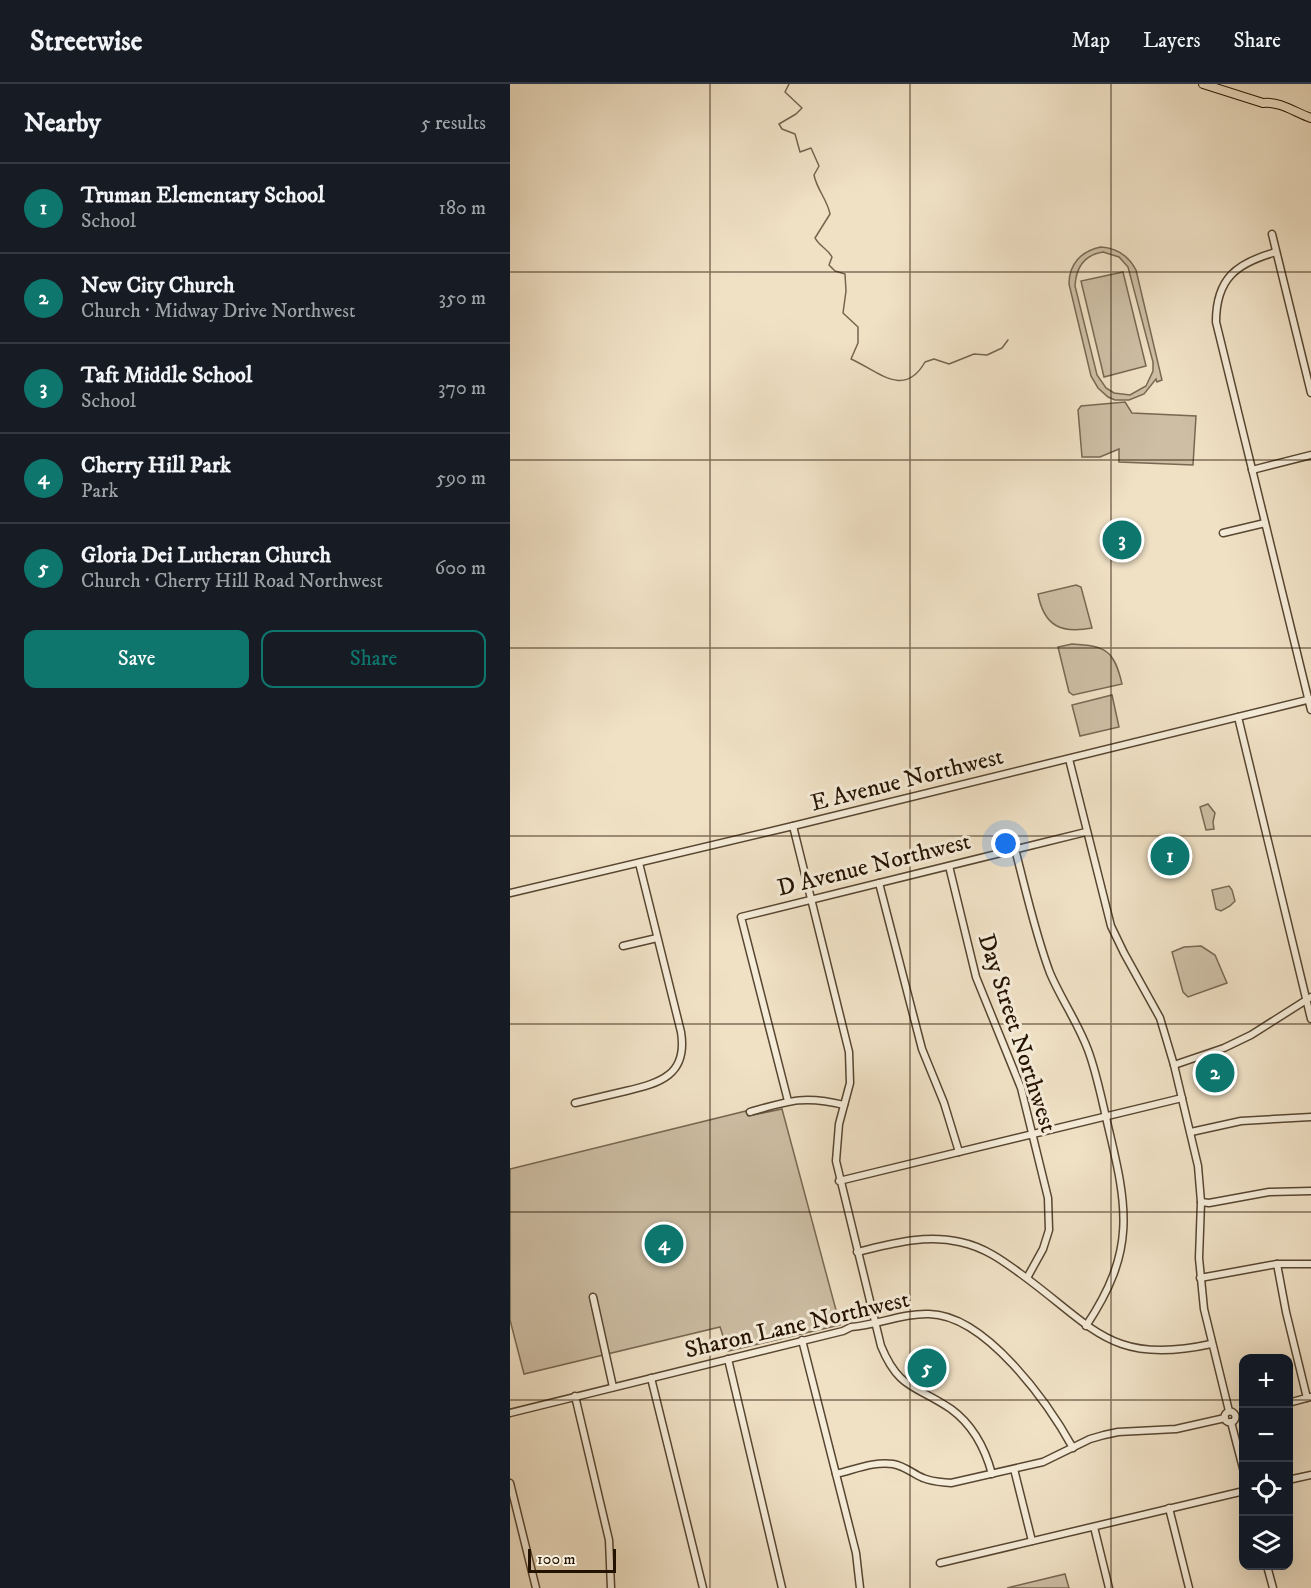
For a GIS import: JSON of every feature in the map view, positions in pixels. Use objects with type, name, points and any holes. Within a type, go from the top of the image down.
[{"type":"main road","points":[[1203,84],[1263,103],[1269,102],[1291,108],[1311,118]]},
{"type":"street","points":[[1272,234],[1311,393]]},
{"type":"street","points":[[1276,252],[1247,262],[1234,271],[1225,282],[1216,307],[1216,321],[1311,710]]},
{"type":"street","points":[[1252,471],[1311,455]]},
{"type":"street","points":[[1223,533],[1265,523]]},
{"type":"street","name":"E Avenue Northwest","points":[[510,892],[639,863],[1310,700]]},
{"type":"street","points":[[1238,717],[1309,999],[1311,1019]]},
{"type":"street","points":[[1069,759],[1111,926],[1160,1018],[1191,1132],[1198,1166],[1201,1202],[1200,1278],[1211,1344],[1228,1411],[1224,1418]]},
{"type":"street","points":[[793,826],[849,1052],[850,1083],[837,1139],[836,1161],[839,1181],[881,1346],[895,1374],[963,1419],[983,1447],[992,1474]]},
{"type":"street","name":"D Avenue Northwest","points":[[788,1101],[741,916],[1086,832]]},
{"type":"street","points":[[1016,849],[1040,947],[1051,976],[1089,1051],[1122,1182],[1124,1229],[1115,1272],[1106,1294],[1086,1326]]},
{"type":"street","points":[[575,1103],[661,1082],[677,1066],[683,1043],[639,863]]},
{"type":"street","name":"Day Street Northwest","points":[[949,866],[976,976],[1021,1088],[1048,1198],[1049,1230],[1043,1249],[1027,1278]]},
{"type":"street","points":[[879,883],[922,1048],[944,1103],[959,1152]]},
{"type":"street","points":[[623,946],[657,938]]},
{"type":"street","points":[[1174,1065],[1213,1052],[1251,1035],[1309,999]]},
{"type":"street","points":[[839,1181],[1182,1098]]},
{"type":"street","points":[[750,1112],[788,1101],[813,1099],[844,1105]]},
{"type":"street","points":[[1191,1132],[1241,1121],[1311,1116]]},
{"type":"street","points":[[1201,1202],[1209,1203],[1269,1192],[1311,1191]]},
{"type":"street","points":[[857,1252],[908,1240],[934,1238],[960,1242],[997,1256],[1086,1326],[1114,1342],[1140,1349],[1183,1350],[1211,1344]]},
{"type":"street","points":[[1200,1278],[1277,1264],[1311,1264]]},
{"type":"street","points":[[1277,1264],[1286,1312],[1309,1398],[1293,1402]]},
{"type":"street","points":[[593,1297],[613,1387]]},
{"type":"street","name":"Sharon Lane Northwest","points":[[510,1413],[909,1314],[931,1314],[951,1318],[1000,1352],[1021,1373],[1048,1407],[1073,1448]]},
{"type":"street","points":[[802,1341],[856,1553],[860,1588]]},
{"type":"street","points":[[728,1359],[782,1588]]},
{"type":"street","points":[[651,1378],[703,1588]]},
{"type":"street","points":[[575,1396],[609,1540],[611,1588]]},
{"type":"street","points":[[1228,1411],[1232,1411],[1236,1416]]},
{"type":"street","points":[[1231,1422],[1239,1415]]},
{"type":"street","points":[[836,1474],[879,1463],[893,1464],[906,1468],[922,1482],[951,1483],[1042,1462],[1104,1435],[1176,1429],[1224,1418],[1231,1422],[1241,1462]]},
{"type":"street","points":[[1014,1469],[1032,1541]]},
{"type":"street","points":[[1293,1479],[1311,1475]]},
{"type":"street","points":[[510,1483],[536,1588]]},
{"type":"street","points":[[940,1563],[1239,1492]]},
{"type":"street","points":[[1169,1508],[1189,1588]]},
{"type":"street","points":[[1094,1527],[1109,1588]]},
{"type":"street","points":[[1268,1570],[1272,1588]]},
{"type":"shaded area","points":[[1101,247],[1117,251],[1126,256],[1136,270],[1162,380],[1157,382],[1156,379],[1144,394],[1129,400],[1115,400],[1108,397],[1098,388],[1091,376],[1069,284],[1074,265],[1082,255]],"holes":[[[1103,252],[1119,257],[1128,267],[1153,362],[1153,371],[1146,386],[1130,395],[1114,393],[1106,388],[1097,375],[1075,286],[1079,268],[1086,259]]]},
{"type":"shaded area","points":[[1123,272],[1146,366],[1104,377],[1081,281]]},
{"type":"shaded area","points":[[1125,402],[1132,413],[1196,416],[1193,465],[1119,462],[1119,449],[1100,457],[1082,457],[1078,410],[1081,406]]},
{"type":"shaded area","points":[[1076,585],[1081,587],[1092,628],[1071,630],[1056,625],[1045,614],[1041,605],[1038,594]]},
{"type":"shaded area","points":[[1072,644],[1093,646],[1107,652],[1116,664],[1122,684],[1073,695],[1069,692],[1058,647]]},
{"type":"shaded area","points":[[1112,695],[1119,727],[1080,736],[1072,705]]},
{"type":"shaded area","points":[[1208,804],[1215,813],[1214,829],[1206,830],[1200,807]]},
{"type":"shaded area","points":[[1229,886],[1235,901],[1221,911],[1216,909],[1212,890]]},
{"type":"shaded area","points":[[1201,946],[1215,955],[1227,983],[1188,997],[1183,992],[1172,952],[1184,947]]},
{"type":"shaded area","points":[[782,1109],[840,1325],[728,1351],[720,1327],[524,1374],[510,1320],[510,1169],[746,1111],[748,1116]]},
{"type":"shaded area","points":[[1065,1574],[1069,1588],[1007,1588]]},
{"type":"waterway","points":[[789,84],[785,92],[802,108],[779,124],[782,129],[795,134],[800,152],[811,148],[819,166],[814,175],[830,214],[815,238],[832,257],[829,265],[835,271],[845,274],[846,291],[843,313],[858,327],[858,343],[851,359],[890,379],[908,379],[917,373],[925,362],[934,359],[949,364],[974,354],[987,355],[1002,348],[1008,340]]},
{"type":"place","name":"Taft Middle School","points":[[1122,540]]},
{"type":"place","name":"Truman Elementary School","points":[[1170,856]]},
{"type":"place","name":"New City Church","points":[[1215,1073]]},
{"type":"place","name":"Cherry Hill Park","points":[[664,1244]]},
{"type":"place","name":"Gloria Dei Lutheran Church","points":[[927,1368]]}]
